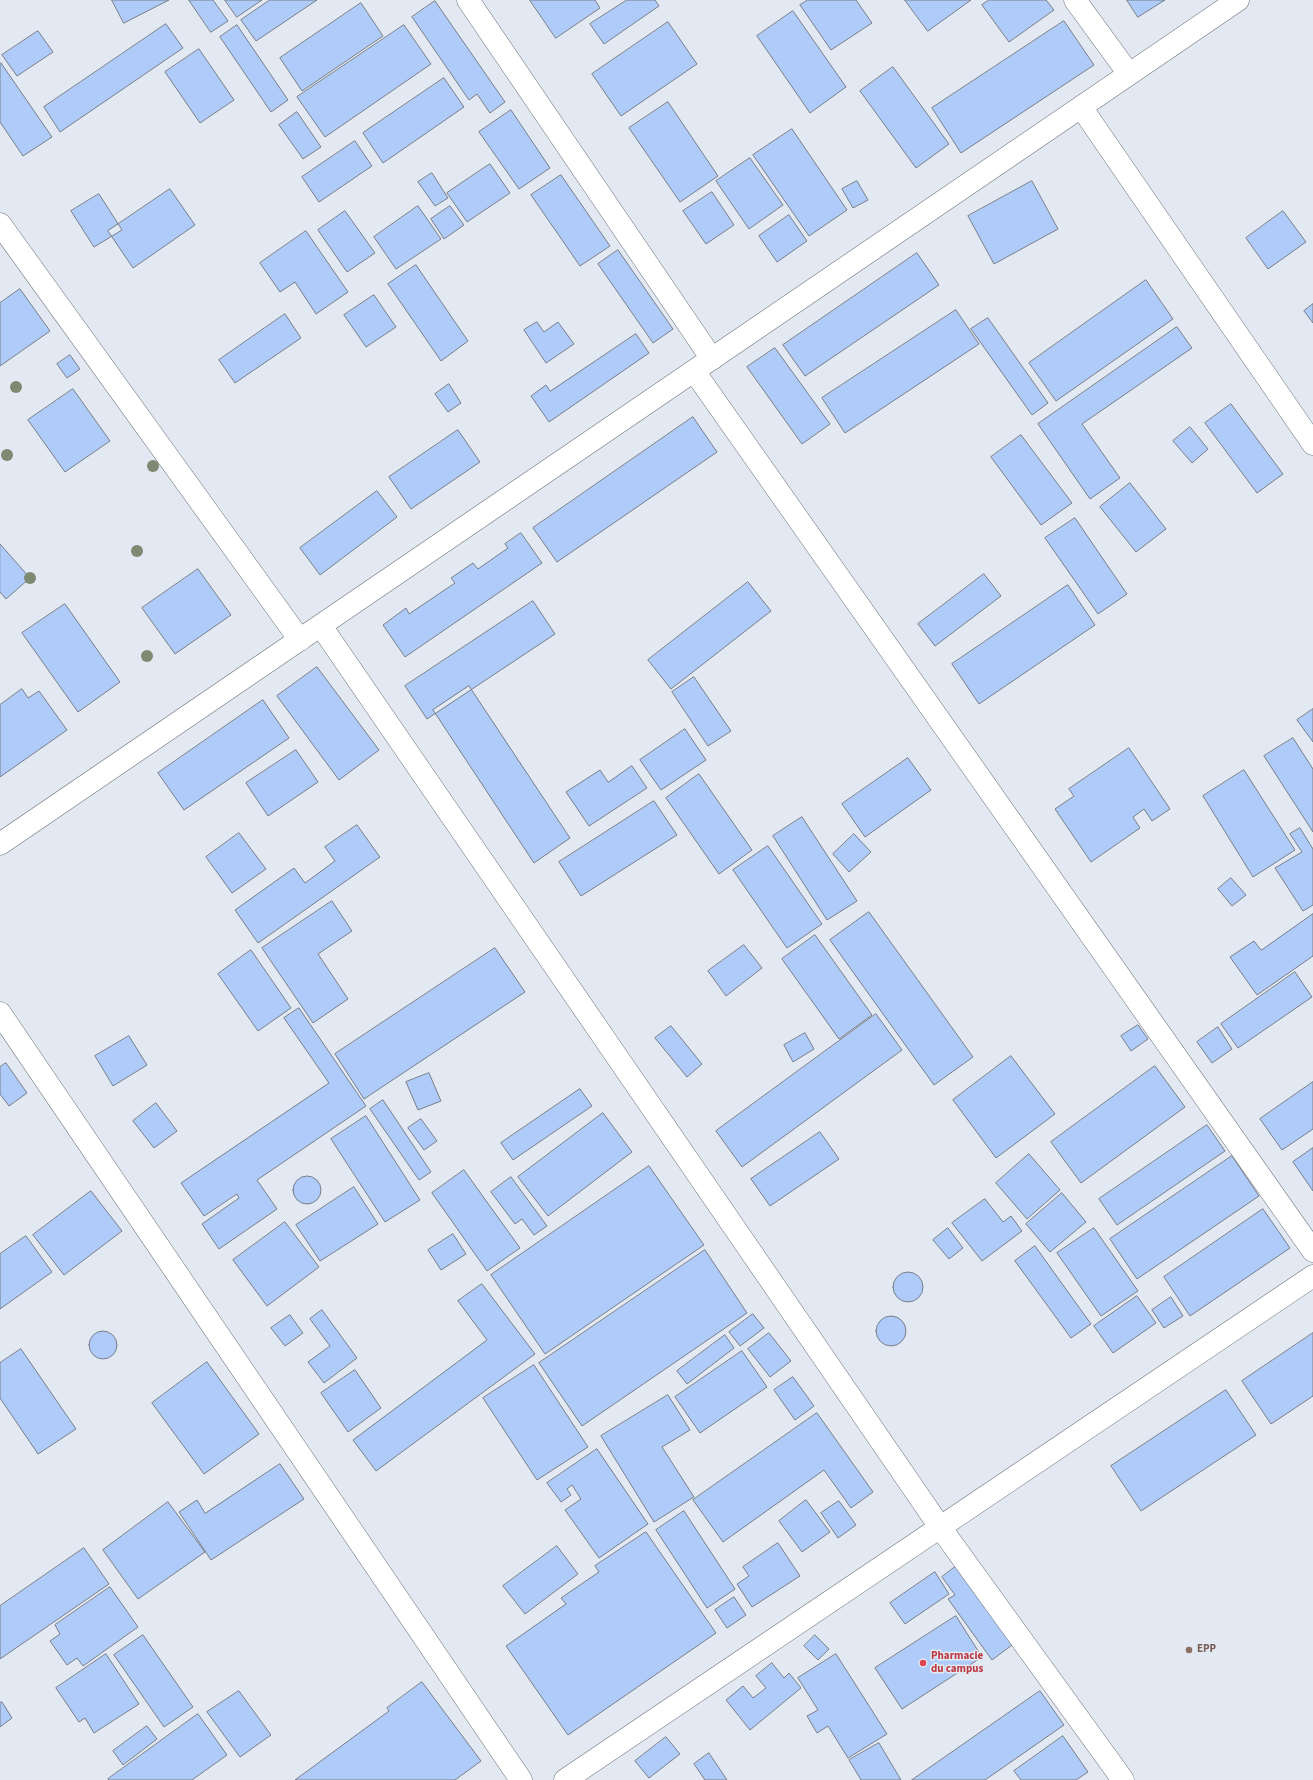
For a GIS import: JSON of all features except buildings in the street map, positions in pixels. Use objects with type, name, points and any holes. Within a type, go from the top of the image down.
[{"type":"street","points":[[468,0],[712,359]]},
{"type":"street","points":[[1075,0],[1129,74]]},
{"type":"street","points":[[0,844],[1238,0]]},
{"type":"street","points":[[1081,107],[1313,444]]},
{"type":"street","points":[[0,224],[300,640]]},
{"type":"street","points":[[694,371],[1313,1251]]},
{"type":"street","points":[[321,626],[940,1527],[1123,1780]]},
{"type":"street","points":[[0,1013],[521,1780]]},
{"type":"street","points":[[565,1780],[1313,1276]]},
{"type":"place","name":"EPP","points":[[1189,1650]]},
{"type":"place","name":"Pharmacie du campus","points":[[923,1663]]}]
